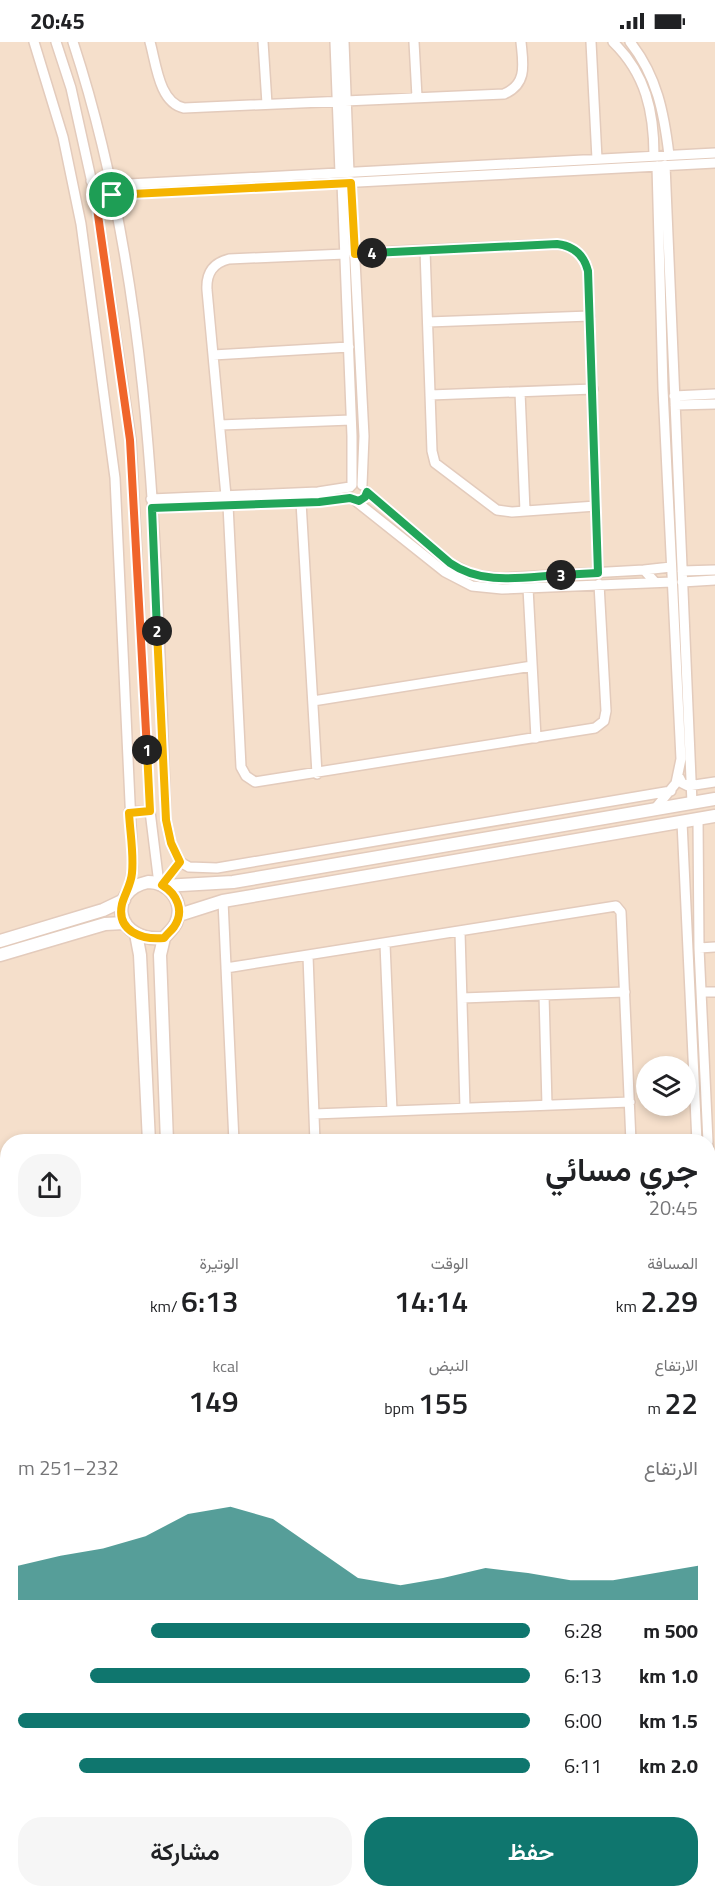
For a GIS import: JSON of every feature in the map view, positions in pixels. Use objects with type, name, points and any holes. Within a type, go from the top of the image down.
[{"type":"street","points":[[34,42],[63,137],[81,224],[115,478],[133,867],[122,911],[124,923],[136,934],[151,939],[164,938]]},
{"type":"street","points":[[56,42],[71,88],[96,201],[130,440],[150,811],[162,885],[176,898],[179,915],[174,926],[164,938],[160,955],[167,1134]]},
{"type":"street","points":[[73,42],[111,190],[140,364],[151,503],[166,820],[171,843],[180,862],[189,867],[217,868],[671,791]]},
{"type":"street","points":[[150,42],[166,95],[175,105],[184,108],[508,92],[518,84],[522,75],[521,42]]},
{"type":"street","points":[[264,42],[267,104]]},
{"type":"street","points":[[227,500],[301,502],[364,499],[364,444],[350,254],[342,101],[335,42]]},
{"type":"street","points":[[342,101],[344,42]]},
{"type":"street","points":[[414,42],[417,97]]},
{"type":"street","points":[[591,42],[597,159]]},
{"type":"street","points":[[613,42],[633,66],[644,86],[652,117],[659,162],[675,401],[682,571],[681,759],[679,777],[671,791],[654,810]]},
{"type":"street","points":[[630,42],[658,91],[669,156]]},
{"type":"street","points":[[91,181],[111,190],[659,162],[669,156],[715,153]]},
{"type":"street","points":[[346,178],[597,159],[715,163]]},
{"type":"street","points":[[659,162],[671,567],[692,803]]},
{"type":"street","points":[[96,201],[111,190]]},
{"type":"street","points":[[598,573],[590,316],[586,264],[582,256],[569,247],[557,244],[230,259],[214,266],[206,281],[227,500],[241,767],[250,780],[261,783],[595,728],[604,721],[606,711],[599,584]]},
{"type":"street","points":[[426,250],[432,451],[439,468],[492,507],[504,512],[596,506]]},
{"type":"street","points":[[350,254],[348,347],[353,500],[453,578],[482,589],[672,582]]},
{"type":"street","points":[[428,322],[590,316]]},
{"type":"street","points":[[213,355],[348,347]]},
{"type":"street","points":[[430,395],[593,389]]},
{"type":"street","points":[[520,392],[525,512]]},
{"type":"street","points":[[675,401],[715,394]]},
{"type":"street","points":[[675,401],[715,404]]},
{"type":"street","points":[[220,425],[351,420]]},
{"type":"street","points":[[668,482],[678,481]]},
{"type":"street","points":[[151,503],[227,500],[318,492],[351,486],[364,488],[450,563],[474,575],[500,578],[671,567]]},
{"type":"street","points":[[301,502],[317,774]]},
{"type":"street","points":[[644,570],[654,581]]},
{"type":"street","points":[[682,571],[715,570]]},
{"type":"street","points":[[682,582],[715,580]]},
{"type":"street","points":[[528,588],[536,738]]},
{"type":"street","points":[[313,700],[532,666]]},
{"type":"street","points":[[679,777],[685,785],[715,782]]},
{"type":"street","points":[[0,940],[110,907],[142,884],[233,882],[715,799]]},
{"type":"street","points":[[129,813],[150,811]]},
{"type":"street","points":[[179,915],[223,901],[715,816]]},
{"type":"street","points":[[698,819],[699,948],[708,1134]]},
{"type":"street","points":[[682,822],[686,865],[697,1134]]},
{"type":"street","points":[[162,885],[180,862]]},
{"type":"street","points":[[686,865],[697,865]]},
{"type":"street","points":[[223,901],[234,1134]]},
{"type":"street","points":[[226,968],[616,906],[621,912],[631,1134]]},
{"type":"street","points":[[65,921],[70,934]]},
{"type":"street","points":[[0,956],[110,923],[124,923]]},
{"type":"street","points":[[460,932],[465,1108]]},
{"type":"street","points":[[136,934],[140,955],[148,1134]]},
{"type":"street","points":[[385,944],[392,1111]]},
{"type":"street","points":[[699,948],[715,947]]},
{"type":"street","points":[[308,956],[315,1134]]},
{"type":"street","points":[[462,998],[625,992]]},
{"type":"street","points":[[701,992],[715,992]]},
{"type":"street","points":[[544,995],[547,1105]]},
{"type":"street","points":[[314,1114],[630,1102]]},
{"type":"shaded area","points":[[0,42],[715,42],[715,1134],[0,1134]]},
{"type":"route","points":[[351,183],[355,254],[557,244],[569,247],[582,256],[588,271],[598,573],[500,578],[474,575],[450,563],[367,492],[362,501],[354,501],[350,498],[319,502],[152,508],[166,820],[171,843],[180,862],[162,885],[176,898],[179,906],[177,921],[164,938],[151,939],[142,938],[128,929],[122,917],[122,905],[130,887],[132,874],[129,813],[150,811],[130,440],[96,201],[112,195],[351,183]]}]
